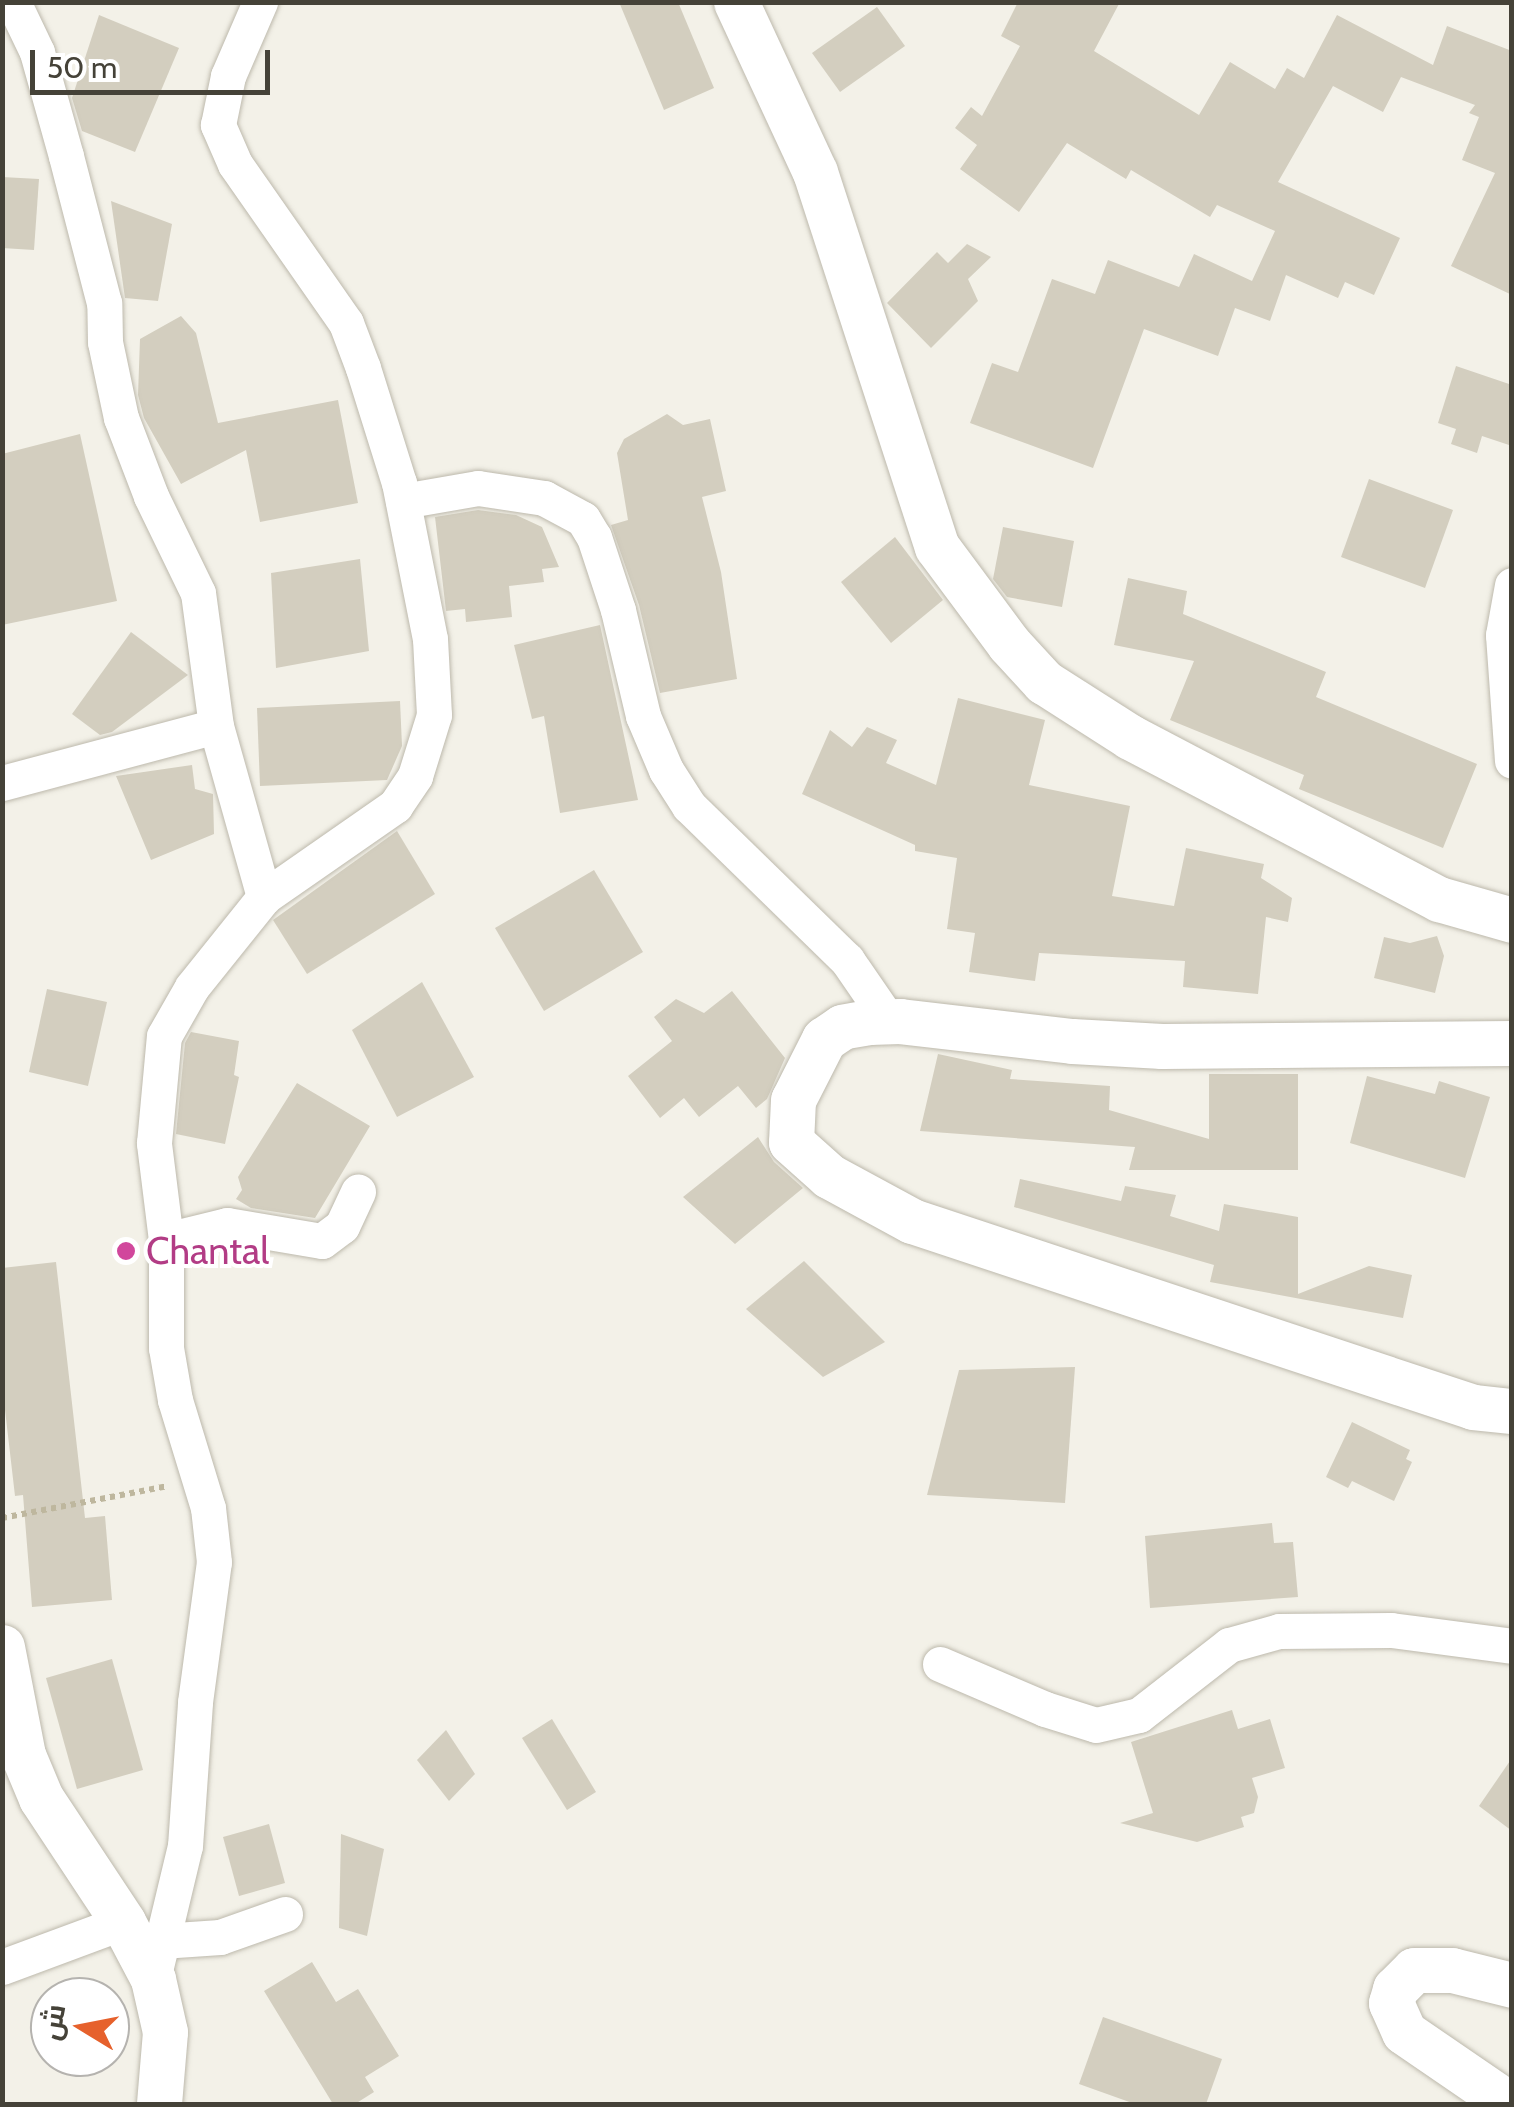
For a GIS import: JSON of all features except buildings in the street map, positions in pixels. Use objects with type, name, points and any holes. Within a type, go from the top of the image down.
[{"type":"street","points":[[13,2],[37,52],[104,303],[105,342],[121,418],[146,483],[198,593],[216,726],[264,897]]},
{"type":"street","points":[[146,1947],[185,1846],[195,1702],[214,1562],[214,1532],[166,1348],[166,1240],[154,1143],[164,1036],[192,987],[264,897],[395,806],[426,748],[434,715],[435,675],[403,500],[380,417],[346,324],[223,144],[219,102],[260,2]]},
{"type":"street","points":[[736,2],[815,172],[937,547],[1009,644],[1044,682],[1130,738],[1439,898],[1512,920]]},
{"type":"street","points":[[403,500],[478,488],[544,498],[583,519],[594,537],[618,610],[642,716],[666,770],[689,806],[847,960],[889,1022]]},
{"type":"street","points":[[1512,586],[1502,634],[1512,761]]},
{"type":"street","points":[[2,783],[216,726]]},
{"type":"street","points":[[1512,1043],[1115,1044],[889,1022],[842,1027],[824,1039],[793,1100],[791,1142],[855,1193],[963,1240],[1473,1407],[1512,1410]]},
{"type":"street","points":[[166,1240],[228,1225],[322,1241],[342,1226],[358,1192]]},
{"type":"street","points":[[940,1664],[1045,1710],[1096,1725],[1138,1715],[1208,1658],[1228,1646],[1266,1634],[1391,1630],[1512,1646]]},
{"type":"street","points":[[2,1647],[13,1757],[146,1947],[164,2032],[159,2104]]},
{"type":"street","points":[[2,1967],[220,1938],[285,1914]]},
{"type":"street","points":[[1509,2104],[1404,2032],[1391,2004],[1394,1989],[1414,1970],[1452,1970],[1512,1985]]},
{"type":"path","points":[[2,1518],[198,1481]]},
{"type":"place","name":"Chantal","points":[[126,1251]]}]
